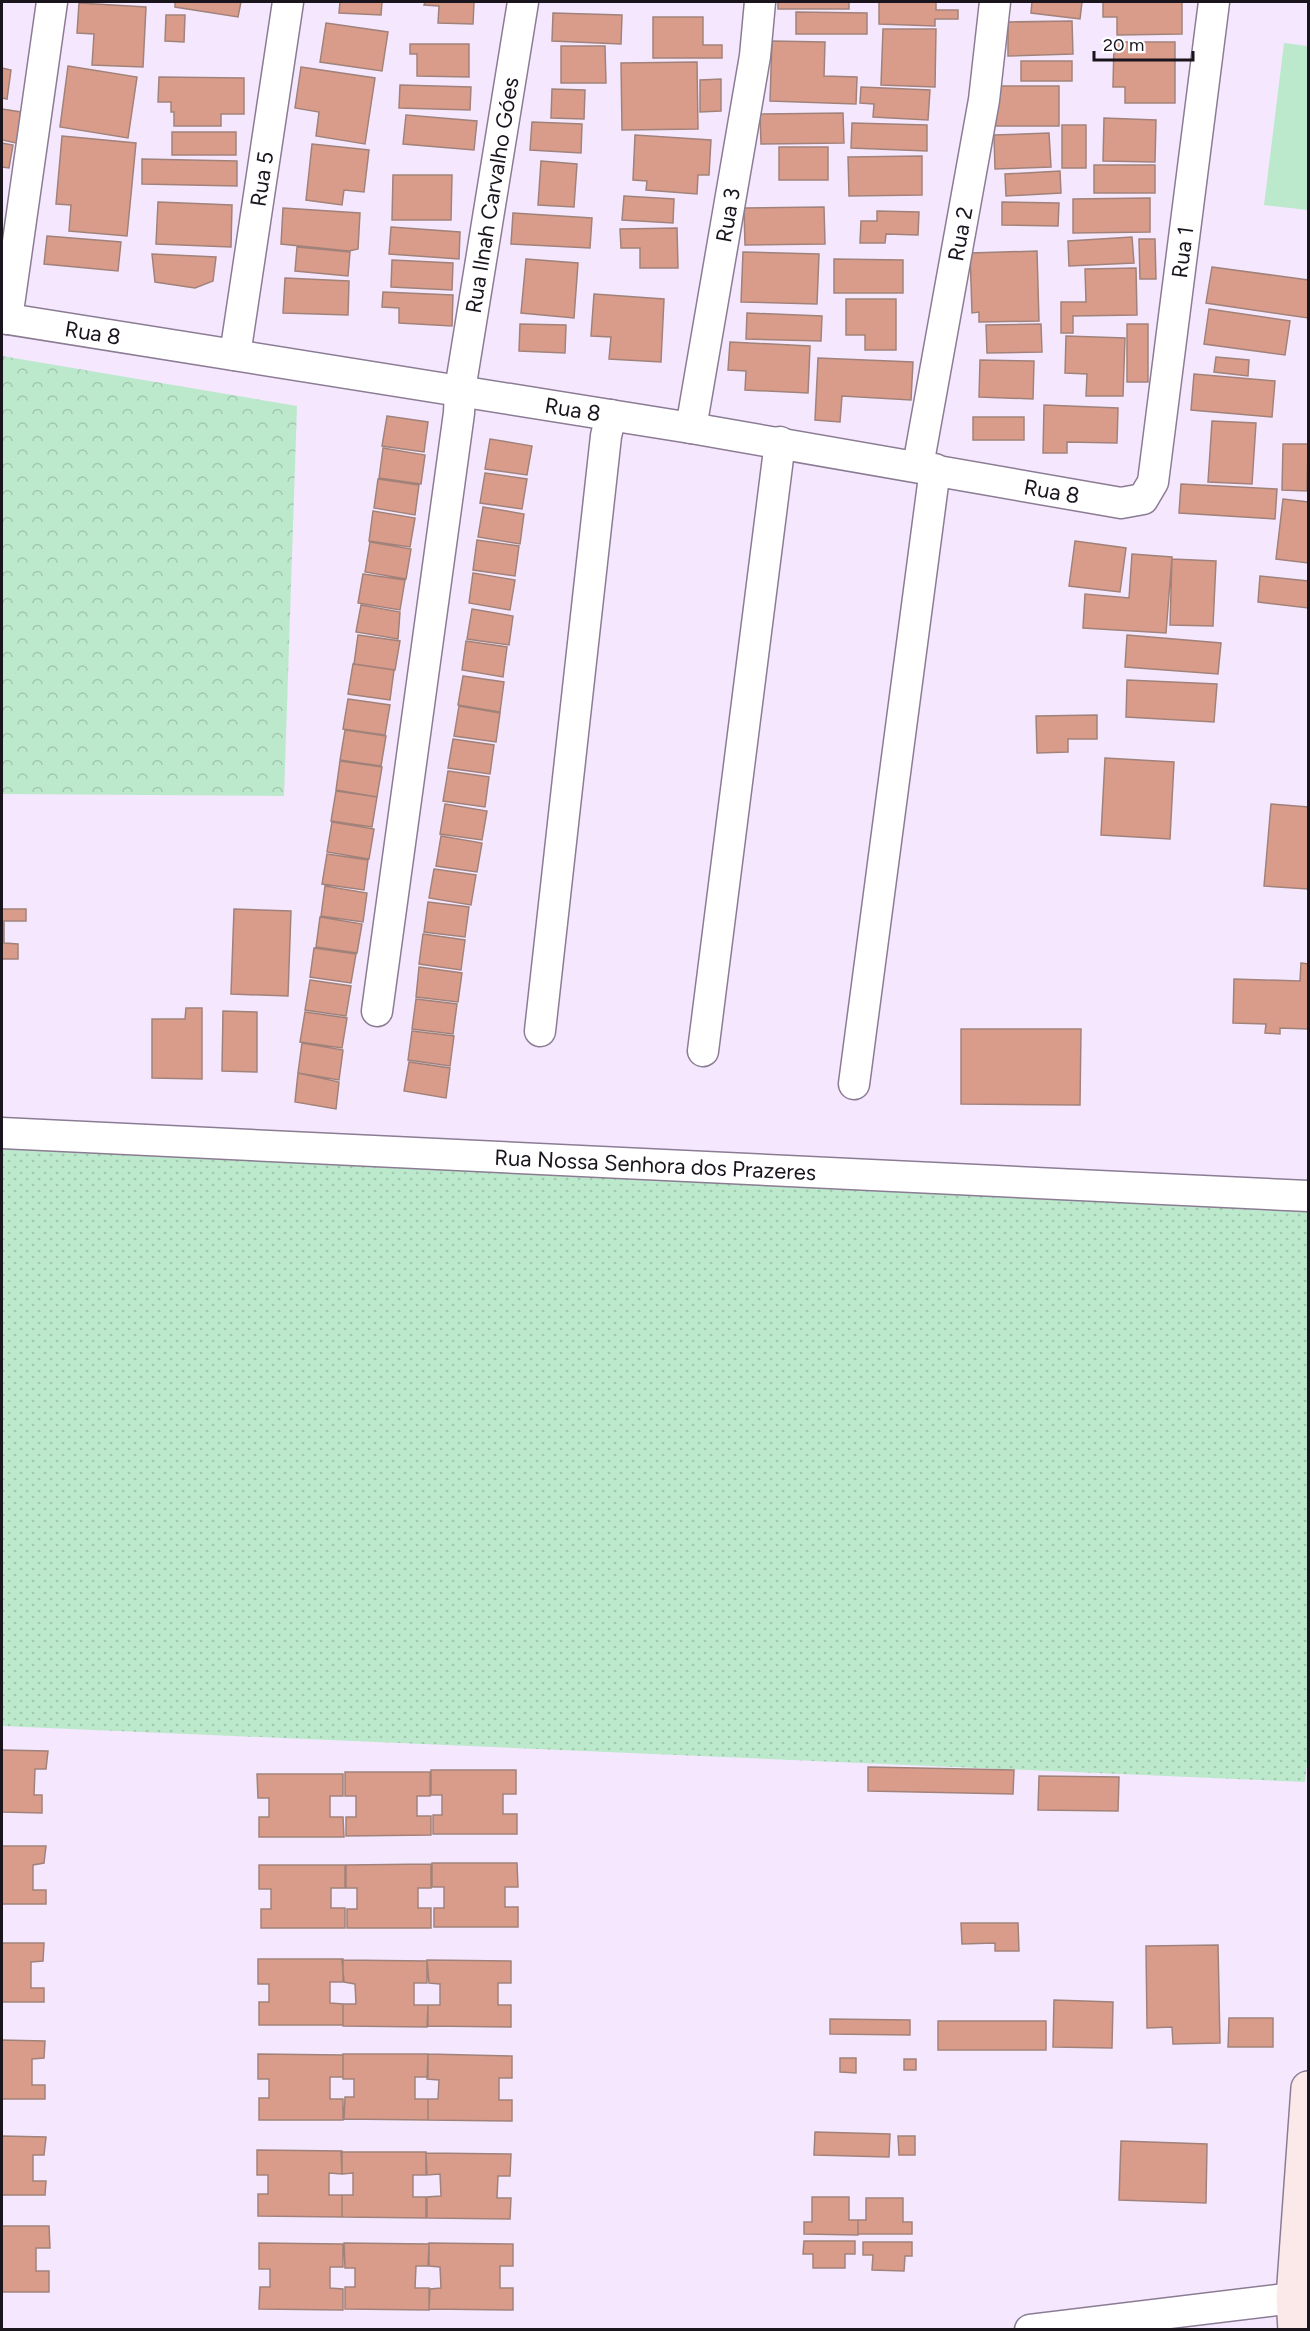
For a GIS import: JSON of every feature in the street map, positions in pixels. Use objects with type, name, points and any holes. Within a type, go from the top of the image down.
[{"type":"main road","points":[[1294,2314],[1308,2100]]},
{"type":"street","points":[[4,319],[52,2]]},
{"type":"street","name":"Rua 5","points":[[235,355],[288,2]]},
{"type":"street","name":"Rua Ilnah Carvalho Góes","points":[[377,1011],[458,425],[460,390],[523,2]]},
{"type":"street","name":"Rua 3","points":[[691,428],[755,56],[760,2]]},
{"type":"street","name":"Rua 2","points":[[854,1084],[927,467],[984,100],[995,2]]},
{"type":"street","name":"Rua 1","points":[[1143,498],[1153,482],[1214,2]]},
{"type":"street","name":"Rua 8","points":[[4,319],[780,442],[1122,503],[1143,498]]},
{"type":"street","points":[[540,1031],[606,436],[611,415]]},
{"type":"street","points":[[703,1051],[780,442]]},
{"type":"street","name":"Rua Nossa Senhora dos Prazeres","points":[[2,1133],[1308,1196]]},
{"type":"street","points":[[1030,2330],[1294,2314]]},
{"type":"green space","points":[[1284,43],[1308,46],[1308,210],[1264,205]]},
{"type":"green space","points":[[2,356],[297,406],[284,796],[2,794]]},
{"type":"green space","points":[[2,1137],[1308,1202],[1308,1753],[1305,1782],[2,1726]]},
{"type":"building","points":[[175,2],[241,2],[238,17],[175,7]]},
{"type":"building","points":[[340,2],[382,2],[381,15],[339,13]]},
{"type":"building","points":[[425,2],[474,2],[473,24],[438,23],[439,6],[424,5]]},
{"type":"building","points":[[778,2],[849,2],[849,9],[778,9]]},
{"type":"building","points":[[879,2],[936,2],[936,10],[958,10],[958,19],[935,19],[935,26],[879,24]]},
{"type":"building","points":[[1032,2],[1082,2],[1080,19],[1031,13]]},
{"type":"building","points":[[1103,2],[1182,2],[1182,34],[1117,35],[1117,17],[1103,17]]},
{"type":"building","points":[[79,3],[146,7],[143,67],[92,65],[94,34],[77,33]]},
{"type":"building","points":[[796,12],[867,13],[867,34],[796,34]]},
{"type":"building","points":[[553,13],[622,15],[621,44],[552,41]]},
{"type":"building","points":[[166,15],[185,15],[184,42],[165,41]]},
{"type":"building","points":[[653,17],[703,17],[703,45],[722,45],[722,58],[653,58]]},
{"type":"building","points":[[1072,21],[1073,54],[1008,56],[1008,22]]},
{"type":"building","points":[[326,23],[388,32],[382,71],[320,62]]},
{"type":"building","points":[[883,29],[936,29],[935,87],[881,85]]},
{"type":"building","points":[[772,41],[825,42],[824,76],[857,77],[856,104],[770,101]]},
{"type":"building","points":[[1114,42],[1175,42],[1175,103],[1125,103],[1125,87],[1113,87]]},
{"type":"building","points":[[410,44],[469,44],[469,77],[417,76],[417,54],[410,54]]},
{"type":"building","points":[[561,46],[605,46],[606,83],[561,83]]},
{"type":"building","points":[[1021,61],[1072,61],[1072,81],[1021,81]]},
{"type":"building","points":[[697,62],[698,129],[622,130],[621,63]]},
{"type":"building","points":[[68,66],[137,77],[128,138],[60,127]]},
{"type":"building","points":[[301,67],[375,78],[365,144],[316,136],[319,112],[295,108]]},
{"type":"building","points":[[2,68],[11,70],[7,99],[2,98]]},
{"type":"building","points":[[159,77],[244,78],[244,114],[221,114],[221,126],[174,126],[171,102],[158,102]]},
{"type":"building","points":[[721,79],[721,111],[700,112],[700,80]]},
{"type":"building","points":[[400,85],[471,87],[470,110],[399,108]]},
{"type":"building","points":[[993,86],[1059,86],[1059,126],[993,126]]},
{"type":"building","points":[[861,87],[930,90],[928,120],[873,117],[874,104],[860,103]]},
{"type":"building","points":[[552,89],[585,90],[584,119],[551,118]]},
{"type":"building","points":[[2,109],[21,112],[17,143],[2,140]]},
{"type":"building","points":[[843,113],[844,143],[761,144],[760,114]]},
{"type":"building","points":[[406,115],[477,121],[474,150],[403,144]]},
{"type":"building","points":[[1104,118],[1156,120],[1155,162],[1103,161]]},
{"type":"building","points":[[532,122],[582,124],[581,153],[530,150]]},
{"type":"building","points":[[852,123],[927,125],[927,151],[851,148]]},
{"type":"building","points":[[1062,125],[1086,125],[1086,168],[1062,168]]},
{"type":"building","points":[[172,132],[236,132],[236,155],[172,155]]},
{"type":"building","points":[[1049,133],[1051,167],[995,169],[994,135]]},
{"type":"building","points":[[635,135],[711,140],[709,175],[698,175],[697,194],[646,190],[647,181],[633,180]]},
{"type":"building","points":[[62,136],[136,143],[127,236],[69,231],[71,205],[56,204]]},
{"type":"building","points":[[2,143],[13,145],[9,168],[2,167]]},
{"type":"building","points":[[312,144],[369,150],[364,192],[344,190],[342,205],[306,200]]},
{"type":"building","points":[[779,147],[828,147],[828,180],[779,180]]},
{"type":"building","points":[[922,156],[922,195],[849,196],[848,157]]},
{"type":"building","points":[[142,159],[237,161],[237,186],[142,184]]},
{"type":"building","points":[[541,161],[577,164],[574,207],[538,205]]},
{"type":"building","points":[[1094,165],[1155,165],[1155,193],[1094,193]]},
{"type":"building","points":[[1060,171],[1061,193],[1006,196],[1005,174]]},
{"type":"building","points":[[393,175],[452,175],[451,220],[392,220]]},
{"type":"building","points":[[624,196],[674,199],[673,223],[622,220]]},
{"type":"building","points":[[1150,198],[1150,232],[1073,233],[1073,199]]},
{"type":"building","points":[[158,202],[232,205],[231,247],[156,244]]},
{"type":"building","points":[[1002,202],[1059,203],[1058,226],[1002,225]]},
{"type":"building","points":[[824,207],[825,244],[745,245],[744,208]]},
{"type":"building","points":[[283,208],[360,213],[358,249],[349,251],[281,244]]},
{"type":"building","points":[[877,211],[919,212],[918,235],[886,234],[885,243],[860,243],[861,221],[877,221]]},
{"type":"building","points":[[513,213],[592,218],[590,248],[511,244]]},
{"type":"building","points":[[391,227],[460,232],[459,259],[389,254]]},
{"type":"building","points":[[677,228],[678,268],[640,268],[640,248],[621,248],[620,229]]},
{"type":"building","points":[[47,236],[121,242],[118,271],[44,264]]},
{"type":"building","points":[[1132,237],[1134,263],[1069,266],[1068,241]]},
{"type":"building","points":[[1139,239],[1155,239],[1156,279],[1140,279]]},
{"type":"building","points":[[297,247],[350,252],[348,276],[295,271]]},
{"type":"building","points":[[1037,251],[1039,321],[979,322],[979,312],[972,313],[970,253]]},
{"type":"building","points":[[743,252],[819,254],[817,304],[741,302]]},
{"type":"building","points":[[152,254],[216,257],[213,281],[195,288],[155,282]]},
{"type":"building","points":[[526,259],[578,263],[574,318],[521,313]]},
{"type":"building","points":[[834,259],[903,260],[903,293],[834,293]]},
{"type":"building","points":[[392,260],[453,263],[452,290],[391,287]]},
{"type":"building","points":[[1212,267],[1308,280],[1308,318],[1206,303]]},
{"type":"building","points":[[1136,268],[1137,315],[1073,316],[1073,333],[1061,333],[1061,302],[1086,302],[1085,269]]},
{"type":"building","points":[[285,278],[349,281],[348,315],[283,313]]},
{"type":"building","points":[[383,292],[453,295],[452,326],[399,323],[399,308],[382,307]]},
{"type":"building","points":[[594,294],[664,299],[661,362],[609,359],[611,337],[591,336]]},
{"type":"building","points":[[846,299],[896,299],[896,350],[865,350],[865,335],[846,335]]},
{"type":"building","points":[[1209,309],[1290,321],[1285,355],[1204,344]]},
{"type":"building","points":[[747,313],[822,316],[821,341],[746,339]]},
{"type":"building","points":[[520,324],[566,325],[565,353],[519,351]]},
{"type":"building","points":[[1041,324],[1042,352],[987,353],[986,325]]},
{"type":"building","points":[[1127,324],[1148,324],[1148,382],[1127,382]]},
{"type":"building","points":[[1066,336],[1125,338],[1123,396],[1086,396],[1087,374],[1065,373]]},
{"type":"building","points":[[730,342],[810,346],[808,393],[745,390],[746,371],[728,370]]},
{"type":"building","points":[[1216,357],[1249,360],[1248,376],[1214,372]]},
{"type":"building","points":[[818,358],[913,362],[911,400],[842,396],[840,422],[815,420]]},
{"type":"building","points":[[980,360],[1034,361],[1033,399],[979,397]]},
{"type":"building","points":[[1194,374],[1275,381],[1272,417],[1191,410]]},
{"type":"building","points":[[1044,405],[1118,408],[1117,443],[1067,442],[1067,453],[1043,453]]},
{"type":"building","points":[[387,416],[428,422],[424,452],[382,446]]},
{"type":"building","points":[[973,417],[1024,417],[1024,440],[973,440]]},
{"type":"building","points":[[1212,421],[1256,423],[1252,484],[1208,482]]},
{"type":"building","points":[[490,439],[532,446],[527,475],[485,469]]},
{"type":"building","points":[[1283,444],[1308,444],[1307,491],[1282,490]]},
{"type":"building","points":[[383,448],[425,455],[421,484],[379,478]]},
{"type":"building","points":[[485,473],[527,479],[522,509],[480,503]]},
{"type":"building","points":[[378,479],[419,485],[415,515],[374,508]]},
{"type":"building","points":[[1181,484],[1277,489],[1275,519],[1179,513]]},
{"type":"building","points":[[1283,499],[1308,502],[1308,563],[1276,559]]},
{"type":"building","points":[[483,507],[524,514],[520,544],[478,537]]},
{"type":"building","points":[[373,511],[415,518],[410,547],[369,541]]},
{"type":"building","points":[[477,540],[519,546],[515,576],[473,570]]},
{"type":"building","points":[[1075,541],[1126,548],[1120,592],[1069,586]]},
{"type":"building","points":[[370,542],[411,549],[406,579],[365,572]]},
{"type":"building","points":[[1132,554],[1172,557],[1166,633],[1083,628],[1085,594],[1129,598]]},
{"type":"building","points":[[1172,559],[1216,561],[1213,626],[1170,625]]},
{"type":"building","points":[[473,573],[515,580],[510,610],[469,603]]},
{"type":"building","points":[[363,574],[405,580],[400,610],[358,603]]},
{"type":"building","points":[[1260,576],[1308,581],[1308,608],[1258,602]]},
{"type":"building","points":[[361,605],[400,612],[398,639],[356,632]]},
{"type":"building","points":[[472,609],[513,616],[509,645],[467,639]]},
{"type":"building","points":[[358,635],[400,641],[395,670],[354,664]]},
{"type":"building","points":[[1127,635],[1221,643],[1218,674],[1125,667]]},
{"type":"building","points":[[466,641],[507,647],[503,677],[462,670]]},
{"type":"building","points":[[353,664],[394,670],[390,700],[348,694]]},
{"type":"building","points":[[463,676],[504,682],[500,712],[458,705]]},
{"type":"building","points":[[1127,680],[1217,684],[1214,722],[1126,717]]},
{"type":"building","points":[[348,699],[390,705],[385,735],[343,729]]},
{"type":"building","points":[[459,706],[500,713],[496,742],[454,736]]},
{"type":"building","points":[[1097,715],[1097,739],[1068,739],[1068,752],[1037,753],[1036,716]]},
{"type":"building","points":[[345,730],[386,736],[381,766],[340,760]]},
{"type":"building","points":[[453,739],[494,745],[490,774],[448,768]]},
{"type":"building","points":[[1105,758],[1174,762],[1170,839],[1101,835]]},
{"type":"building","points":[[340,761],[382,767],[377,797],[336,790]]},
{"type":"building","points":[[448,771],[489,777],[485,807],[443,801]]},
{"type":"building","points":[[336,791],[377,797],[372,827],[331,821]]},
{"type":"building","points":[[445,804],[487,811],[482,840],[440,834]]},
{"type":"building","points":[[1271,804],[1308,807],[1308,889],[1264,886]]},
{"type":"building","points":[[332,822],[374,829],[369,859],[327,852]]},
{"type":"building","points":[[441,836],[482,843],[477,872],[436,866]]},
{"type":"building","points":[[327,854],[368,860],[364,890],[322,884]]},
{"type":"building","points":[[434,869],[476,875],[471,905],[429,898]]},
{"type":"building","points":[[325,886],[367,893],[363,922],[321,916]]},
{"type":"building","points":[[428,902],[469,907],[465,937],[424,932]]},
{"type":"building","points":[[2,909],[26,909],[26,921],[4,921],[4,943],[18,944],[18,959],[2,959]]},
{"type":"building","points":[[234,909],[291,911],[288,996],[231,994]]},
{"type":"building","points":[[320,917],[362,924],[357,953],[316,947]]},
{"type":"building","points":[[423,934],[465,940],[461,970],[419,964]]},
{"type":"building","points":[[314,948],[356,954],[351,983],[310,977]]},
{"type":"building","points":[[1301,963],[1308,964],[1308,1029],[1280,1028],[1280,1034],[1265,1033],[1266,1024],[1233,1023],[1234,979],[1300,981]]},
{"type":"building","points":[[419,967],[462,973],[458,1002],[416,997]]},
{"type":"building","points":[[310,980],[351,986],[346,1016],[305,1010]]},
{"type":"building","points":[[416,999],[457,1004],[453,1034],[412,1029]]},
{"type":"building","points":[[186,1008],[202,1008],[202,1079],[152,1078],[152,1019],[185,1019]]},
{"type":"building","points":[[223,1011],[257,1012],[257,1072],[222,1071]]},
{"type":"building","points":[[305,1012],[347,1018],[342,1048],[300,1042]]},
{"type":"building","points":[[961,1029],[1081,1029],[1080,1105],[961,1104]]},
{"type":"building","points":[[412,1031],[454,1036],[450,1066],[408,1060]]},
{"type":"building","points":[[302,1043],[343,1050],[339,1080],[298,1073]]},
{"type":"building","points":[[409,1062],[450,1068],[446,1098],[404,1091]]},
{"type":"building","points":[[298,1073],[339,1082],[336,1109],[295,1102]]},
{"type":"building","points":[[2,1750],[48,1751],[46,1769],[35,1769],[34,1795],[42,1795],[42,1813],[2,1812]]},
{"type":"building","points":[[868,1767],[1014,1770],[1013,1794],[868,1791]]},
{"type":"building","points":[[431,1770],[516,1770],[516,1794],[503,1794],[503,1814],[517,1814],[517,1834],[433,1834],[433,1815],[442,1815],[442,1795],[431,1795]]},
{"type":"building","points":[[345,1772],[430,1772],[430,1796],[417,1796],[417,1816],[431,1816],[431,1835],[346,1836],[346,1817],[356,1817],[356,1796],[345,1796]]},
{"type":"building","points":[[257,1774],[343,1774],[343,1796],[330,1796],[330,1817],[343,1817],[344,1837],[259,1837],[259,1817],[269,1817],[269,1798],[258,1798]]},
{"type":"building","points":[[1039,1776],[1119,1777],[1118,1811],[1038,1810]]},
{"type":"building","points":[[2,1846],[46,1846],[44,1863],[33,1865],[33,1890],[46,1890],[46,1904],[2,1904]]},
{"type":"building","points":[[432,1863],[517,1863],[518,1887],[505,1887],[505,1907],[518,1907],[518,1927],[434,1927],[434,1908],[444,1908],[444,1887],[432,1887]]},
{"type":"building","points":[[431,1864],[431,1888],[418,1888],[418,1908],[431,1908],[431,1928],[347,1928],[347,1909],[357,1909],[357,1888],[346,1888],[346,1865]]},
{"type":"building","points":[[259,1865],[345,1865],[345,1888],[331,1888],[331,1908],[345,1908],[345,1928],[261,1928],[261,1909],[271,1909],[271,1889],[259,1889]]},
{"type":"building","points":[[961,1923],[1018,1923],[1019,1951],[995,1951],[995,1943],[962,1944]]},
{"type":"building","points":[[2,1943],[44,1943],[43,1961],[31,1962],[31,1988],[44,1988],[44,2002],[2,2002]]},
{"type":"building","points":[[1218,1945],[1220,2043],[1173,2044],[1172,2027],[1147,2028],[1146,1946]]},
{"type":"building","points":[[258,1959],[343,1959],[343,1982],[330,1982],[330,2003],[343,2004],[343,2025],[259,2025],[259,2002],[269,2002],[269,1984],[258,1984]]},
{"type":"building","points":[[342,1960],[427,1961],[427,1983],[414,1983],[414,2005],[428,2005],[427,2027],[343,2026],[343,2004],[356,2004],[355,1984],[344,1982]]},
{"type":"building","points":[[427,1960],[511,1961],[511,1983],[498,1983],[498,2005],[511,2005],[511,2027],[428,2026],[428,2005],[440,2005],[440,1984],[429,1983]]},
{"type":"building","points":[[1054,2000],[1113,2002],[1112,2048],[1053,2047]]},
{"type":"building","points":[[1229,2018],[1273,2018],[1273,2047],[1228,2047]]},
{"type":"building","points":[[830,2019],[910,2020],[910,2035],[830,2034]]},
{"type":"building","points":[[938,2021],[1046,2021],[1046,2050],[938,2050]]},
{"type":"building","points":[[2,2040],[45,2041],[44,2058],[32,2059],[32,2085],[45,2085],[45,2099],[2,2099]]},
{"type":"building","points":[[258,2054],[343,2055],[343,2077],[330,2077],[330,2099],[343,2099],[343,2120],[259,2120],[259,2098],[269,2098],[269,2079],[258,2079]]},
{"type":"building","points":[[343,2054],[428,2054],[428,2077],[415,2077],[415,2099],[428,2099],[428,2120],[344,2119],[345,2097],[354,2097],[354,2079],[343,2079]]},
{"type":"building","points":[[428,2054],[512,2056],[512,2078],[499,2078],[499,2100],[512,2100],[512,2121],[428,2120],[428,2099],[438,2099],[439,2080],[427,2079]]},
{"type":"building","points":[[840,2058],[856,2058],[856,2073],[840,2072]]},
{"type":"building","points":[[904,2059],[916,2059],[916,2070],[904,2070]]},
{"type":"building","points":[[815,2132],[890,2134],[889,2157],[814,2155]]},
{"type":"building","points":[[2,2136],[46,2137],[44,2155],[33,2155],[33,2181],[46,2181],[45,2195],[2,2195]]},
{"type":"building","points":[[898,2136],[915,2136],[915,2155],[899,2155]]},
{"type":"building","points":[[1121,2141],[1207,2144],[1206,2203],[1119,2200]]},
{"type":"building","points":[[257,2150],[342,2151],[342,2174],[329,2173],[329,2195],[342,2195],[342,2217],[258,2216],[258,2194],[268,2194],[268,2175],[257,2175]]},
{"type":"building","points":[[341,2152],[426,2152],[426,2175],[413,2175],[413,2197],[426,2197],[426,2218],[342,2217],[342,2195],[353,2195],[353,2173],[342,2174]]},
{"type":"building","points":[[426,2153],[511,2154],[510,2176],[498,2176],[497,2198],[511,2198],[510,2219],[427,2218],[427,2197],[441,2196],[440,2174],[427,2175]]},
{"type":"building","points":[[812,2197],[849,2197],[849,2220],[858,2220],[858,2235],[804,2234],[804,2222],[812,2222]]},
{"type":"building","points":[[866,2198],[903,2198],[903,2222],[912,2222],[912,2234],[858,2234],[858,2220],[866,2220]]},
{"type":"building","points":[[2,2226],[49,2226],[50,2248],[36,2248],[36,2271],[49,2271],[49,2292],[2,2292]]},
{"type":"building","points":[[804,2241],[855,2241],[855,2254],[845,2254],[845,2268],[813,2268],[813,2254],[803,2254]]},
{"type":"building","points":[[863,2242],[912,2242],[912,2256],[905,2256],[904,2271],[872,2270],[873,2255],[863,2255]]},
{"type":"building","points":[[259,2243],[343,2244],[343,2267],[330,2267],[330,2288],[343,2289],[343,2310],[259,2309],[260,2287],[270,2287],[270,2269],[259,2269]]},
{"type":"building","points":[[344,2243],[429,2244],[428,2266],[416,2266],[415,2288],[429,2288],[429,2310],[345,2309],[345,2287],[355,2287],[355,2268],[345,2268]]},
{"type":"building","points":[[429,2243],[513,2244],[513,2266],[500,2266],[500,2288],[513,2288],[513,2310],[429,2309],[430,2289],[441,2288],[440,2267],[429,2266]]}]
